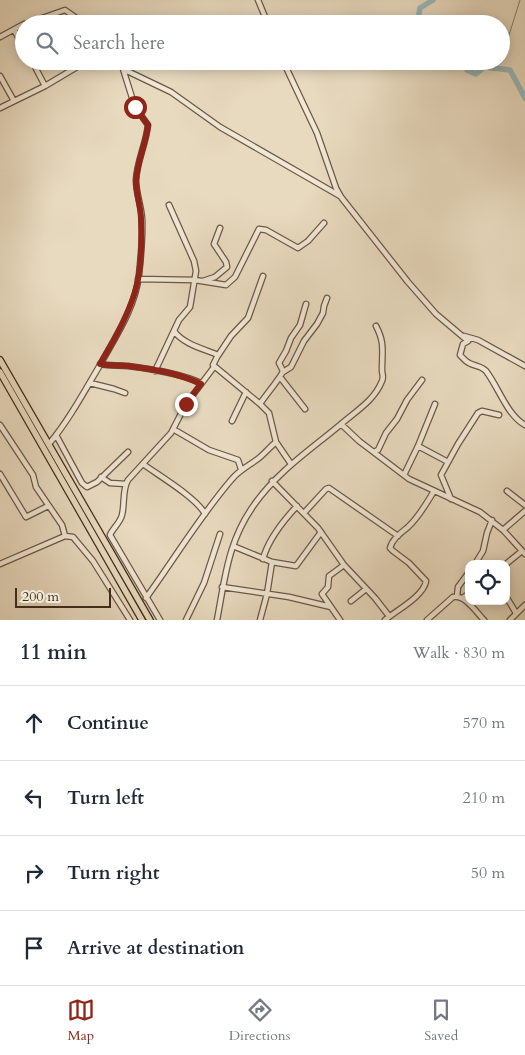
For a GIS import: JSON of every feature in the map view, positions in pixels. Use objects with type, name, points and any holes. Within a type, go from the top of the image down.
[{"type":"main road","points":[[0,360],[150,620]]},
{"type":"main road","points":[[0,372],[142,620]]},
{"type":"street","points":[[258,0],[264,15]]},
{"type":"street","points":[[50,15],[65,10],[72,15]]},
{"type":"street","points":[[0,37],[14,30]]},
{"type":"street","points":[[37,70],[46,86]]},
{"type":"street","points":[[0,108],[46,86],[72,70]]},
{"type":"street","points":[[49,444],[90,383],[121,330],[136,291],[142,216],[136,181],[138,160],[148,125],[135,107],[123,70]]},
{"type":"street","points":[[125,70],[171,92],[220,127],[341,197]]},
{"type":"street","points":[[288,70],[317,133],[336,188],[341,197],[408,282],[436,314],[468,340],[463,344],[460,355],[469,364],[485,369],[506,406],[525,425]]},
{"type":"street","points":[[0,76],[14,101]]},
{"type":"street","points":[[155,371],[182,315],[190,307],[196,272],[194,261],[169,205]]},
{"type":"street","points":[[138,278],[195,280],[222,285],[226,284],[233,280],[259,229],[266,230],[298,248],[316,233],[324,223]]},
{"type":"street","points":[[201,282],[215,277],[227,267],[226,262],[214,244],[220,228]]},
{"type":"street","points":[[160,620],[110,535],[120,520],[126,484],[173,429],[186,404],[214,367],[218,355],[231,336],[248,318],[263,276]]},
{"type":"street","points":[[260,404],[272,385],[294,364],[304,341],[318,324],[327,298]]},
{"type":"street","points":[[305,410],[282,375],[279,363],[291,338],[300,325],[306,304]]},
{"type":"street","points":[[217,620],[222,587],[233,546],[245,518],[272,481],[372,399],[383,379],[384,348],[376,326]]},
{"type":"street","points":[[174,331],[192,344],[218,355]]},
{"type":"street","points":[[464,336],[484,342],[525,366]]},
{"type":"street","points":[[100,364],[182,376],[201,384]]},
{"type":"street","points":[[214,367],[260,404],[271,418],[276,442],[291,464]]},
{"type":"street","points":[[374,452],[378,450],[386,433],[422,380]]},
{"type":"street","points":[[90,383],[114,388],[125,393]]},
{"type":"street","points":[[232,421],[246,392]]},
{"type":"street","points":[[404,474],[436,404]]},
{"type":"street","points":[[451,499],[441,475],[448,462],[480,412],[499,415]]},
{"type":"street","points":[[341,424],[404,474],[434,492],[480,512],[492,520],[524,552],[510,561]]},
{"type":"street","points":[[0,425],[33,474],[36,487],[62,525],[65,536]]},
{"type":"street","points":[[173,429],[209,450],[238,460],[241,470]]},
{"type":"street","points":[[56,435],[61,442],[65,454],[85,486],[89,487],[128,452]]},
{"type":"street","points":[[146,598],[186,542],[192,528],[231,479],[276,442]]},
{"type":"street","points":[[418,446],[448,462]]},
{"type":"street","points":[[143,464],[187,495],[200,506],[205,514]]},
{"type":"street","points":[[0,474],[26,517],[48,506]]},
{"type":"street","points":[[101,477],[110,483],[126,484]]},
{"type":"street","points":[[272,481],[321,532],[344,565],[366,589],[387,618],[420,593],[426,585],[422,575],[390,548],[398,536],[416,519],[434,492]]},
{"type":"street","points":[[304,514],[329,488],[398,536]]},
{"type":"street","points":[[507,491],[525,505]]},
{"type":"street","points":[[263,559],[269,544],[283,522],[297,506]]},
{"type":"street","points":[[503,530],[525,511]]},
{"type":"street","points":[[477,560],[483,551],[486,533],[492,520]]},
{"type":"street","points":[[233,546],[272,562],[296,566],[321,532]]},
{"type":"street","points":[[186,620],[204,583],[220,534]]},
{"type":"street","points":[[0,564],[65,536],[73,537],[93,561],[130,620]]},
{"type":"street","points":[[260,620],[267,594],[272,562]]},
{"type":"street","points":[[340,620],[322,594],[328,587],[328,577],[344,565]]},
{"type":"street","points":[[465,577],[458,587],[460,597],[484,620]]},
{"type":"street","points":[[222,587],[289,597],[331,607]]},
{"type":"street","points":[[351,601],[366,589]]},
{"type":"street","points":[[427,620],[453,598],[465,595]]},
{"type":"street","points":[[510,603],[516,613]]},
{"type":"street","points":[[510,620],[525,605]]},
{"type":"waterway","points":[[419,15],[420,8],[433,0]]},
{"type":"waterway","points":[[510,32],[520,0]]},
{"type":"waterway","points":[[467,70],[476,74],[481,70]]},
{"type":"waterway","points":[[510,70],[525,98]]},
{"type":"route","points":[[135,107],[148,125],[147,135],[138,160],[136,181],[142,216],[139,274],[136,291],[121,330],[100,364],[170,373],[201,384],[186,404]]}]
